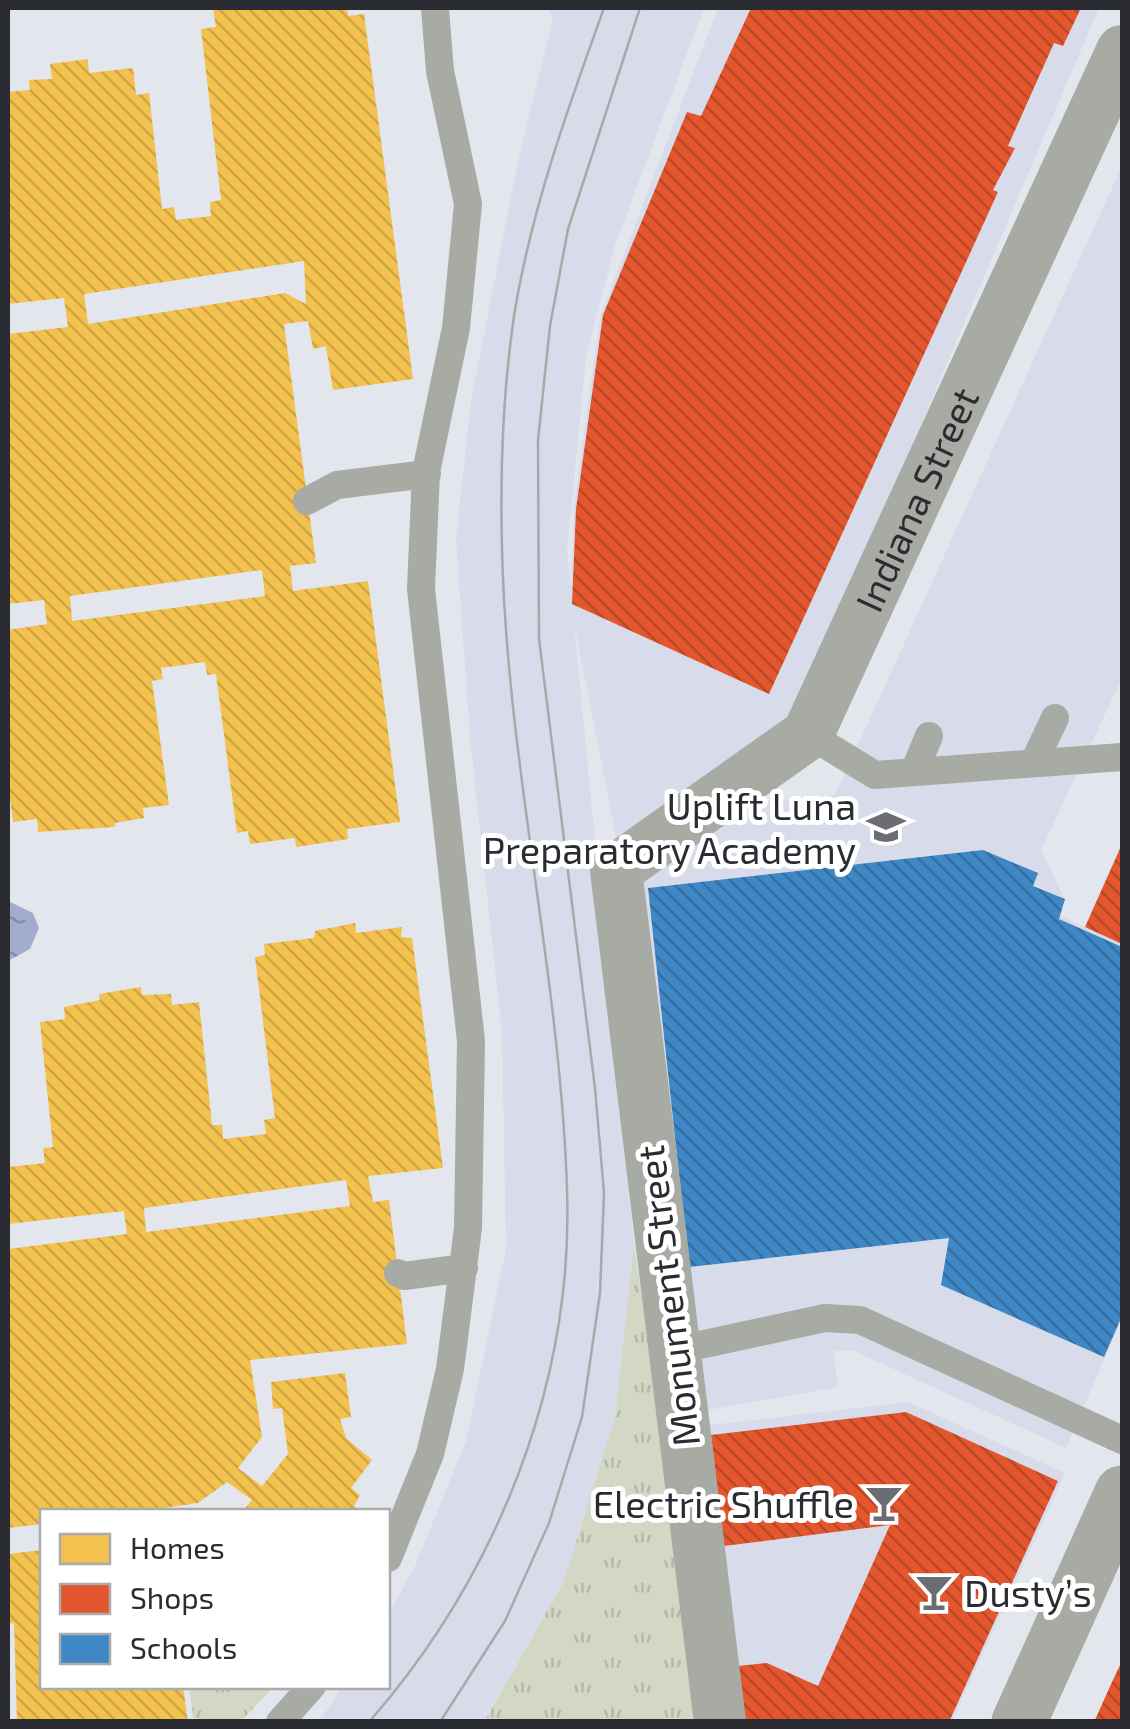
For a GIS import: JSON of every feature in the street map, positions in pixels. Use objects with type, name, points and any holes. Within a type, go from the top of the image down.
[{"type":"main road","points":[[1019,1722],[1122,1498]]},
{"type":"street","name":"Indiana Street","points":[[616,870],[808,734],[1122,51]]},
{"type":"street","name":"Monument Street","points":[[616,870],[720,1722]]},
{"type":"lane","points":[[390,1553],[430,1454],[450,1370],[464,1268],[470,1042],[420,588],[427,474],[456,328],[468,204],[440,71],[436,8]]},
{"type":"lane","points":[[307,501],[338,485],[427,474]]},
{"type":"lane","points":[[1035,760],[1054,718]]},
{"type":"lane","points":[[808,734],[875,775],[1122,755]]},
{"type":"lane","points":[[914,772],[929,736]]},
{"type":"lane","points":[[398,1272],[404,1276],[464,1268]]},
{"type":"lane","points":[[672,1351],[825,1318],[860,1320],[1122,1440]]},
{"type":"lane","points":[[280,1722],[309,1689]]},
{"type":"shaded area","points":[[547,8],[704,8],[613,251],[586,358],[567,551],[571,587],[574,507],[600,317],[718,8],[1099,8],[792,726],[618,847],[574,623],[634,1245],[615,1417],[564,1581],[484,1721],[319,1722],[341,1689],[390,1689],[390,1612],[415,1566],[466,1441],[506,1249],[502,1034],[470,737],[456,540],[471,401],[518,162],[553,19]]},
{"type":"shaded area","name":"Uplift Luna Preparatory Academy","points":[[1122,166],[1122,678],[1041,850],[1065,899],[1059,915],[1122,944],[1122,1318],[1066,1448],[852,1350],[834,1351],[838,1387],[697,1412],[639,884],[751,804],[835,795]]},
{"type":"shaded area","points":[[908,1402],[1065,1473],[952,1721],[742,1721],[701,1426]]},
{"type":"green space","points":[[634,1245],[706,1721],[484,1722],[564,1581],[615,1417]]},
{"type":"green space","points":[[189,1689],[272,1689],[240,1722],[194,1721]]},
{"type":"water","points":[[8,901],[33,913],[39,928],[30,949],[8,961]]},
{"type":"building: Homes","points":[[213,8],[347,8],[348,16],[364,14],[413,379],[333,390],[326,346],[313,349],[308,321],[284,324],[316,563],[290,566],[293,591],[368,581],[400,822],[347,829],[348,839],[296,847],[295,838],[250,844],[248,831],[237,833],[216,674],[207,675],[205,662],[161,668],[163,679],[152,681],[169,805],[143,808],[144,818],[115,823],[115,827],[38,832],[37,819],[13,822],[8,783],[8,630],[47,624],[44,600],[8,604],[8,334],[68,327],[64,298],[8,304],[8,92],[30,90],[29,80],[52,79],[50,64],[88,59],[89,73],[133,68],[136,95],[149,93],[162,209],[174,207],[176,220],[211,216],[210,202],[221,200],[201,29],[216,27]],"holes":[[[304,261],[306,304],[285,293],[88,324],[84,294]],[[262,570],[265,596],[72,621],[70,596]]]},
{"type":"building: Homes","points":[[355,923],[356,933],[402,927],[401,937],[412,938],[443,1168],[368,1176],[373,1202],[389,1200],[407,1344],[250,1360],[262,1437],[238,1468],[262,1486],[288,1454],[282,1408],[273,1409],[271,1382],[345,1373],[351,1417],[340,1419],[346,1438],[372,1460],[351,1488],[360,1495],[354,1506],[358,1509],[244,1509],[252,1500],[227,1482],[198,1503],[157,1509],[40,1509],[40,1524],[8,1528],[8,1249],[127,1234],[124,1211],[8,1224],[8,1167],[45,1163],[43,1148],[53,1147],[40,1022],[65,1019],[64,1007],[100,1000],[99,994],[141,987],[142,995],[171,994],[172,1005],[199,1002],[212,1125],[222,1125],[223,1139],[266,1134],[264,1120],[275,1118],[255,957],[265,955],[264,944],[314,938],[315,931]],"holes":[[[346,1180],[350,1206],[146,1232],[144,1208]]]},
{"type":"building: Homes","points":[[40,1550],[40,1689],[183,1689],[188,1722],[17,1722],[14,1623],[8,1624],[8,1554]]},
{"type":"building: Shops","points":[[751,8],[1081,8],[1063,46],[1054,43],[1008,146],[1015,148],[993,190],[998,192],[769,694],[572,604],[576,509],[603,315],[687,112],[701,116]]},
{"type":"building: Shops","points":[[1122,844],[1122,944],[1085,927]]},
{"type":"building: Shops","points":[[906,1412],[1058,1481],[949,1722],[742,1722],[738,1666],[767,1663],[818,1686],[890,1525],[724,1546],[711,1435]]},
{"type":"building: Shops","points":[[1122,1661],[1122,1722],[1094,1722],[1112,1682]]},
{"type":"building: Schools","points":[[983,850],[1038,873],[1033,886],[1065,899],[1059,919],[1122,947],[1122,1316],[1104,1357],[941,1285],[949,1238],[689,1267],[648,888]]},
{"type":"tram line","points":[[369,1722],[454,1605],[489,1541],[518,1474],[541,1405],[557,1334],[566,1262],[562,1109],[513,709],[502,549],[502,462],[507,373],[521,276],[552,160],[604,8]]},
{"type":"tram line","points":[[440,1722],[505,1621],[549,1523],[582,1417],[600,1293],[604,1193],[595,1088],[539,639],[538,440],[550,326],[568,229],[640,8]]},
{"type":"place","name":"Uplift Luna Preparatory Academy","points":[[886,827]]},
{"type":"place","name":"Electric Shuffle","points":[[884,1503]]},
{"type":"place","name":"Dusty’s","points":[[934,1592]]}]
